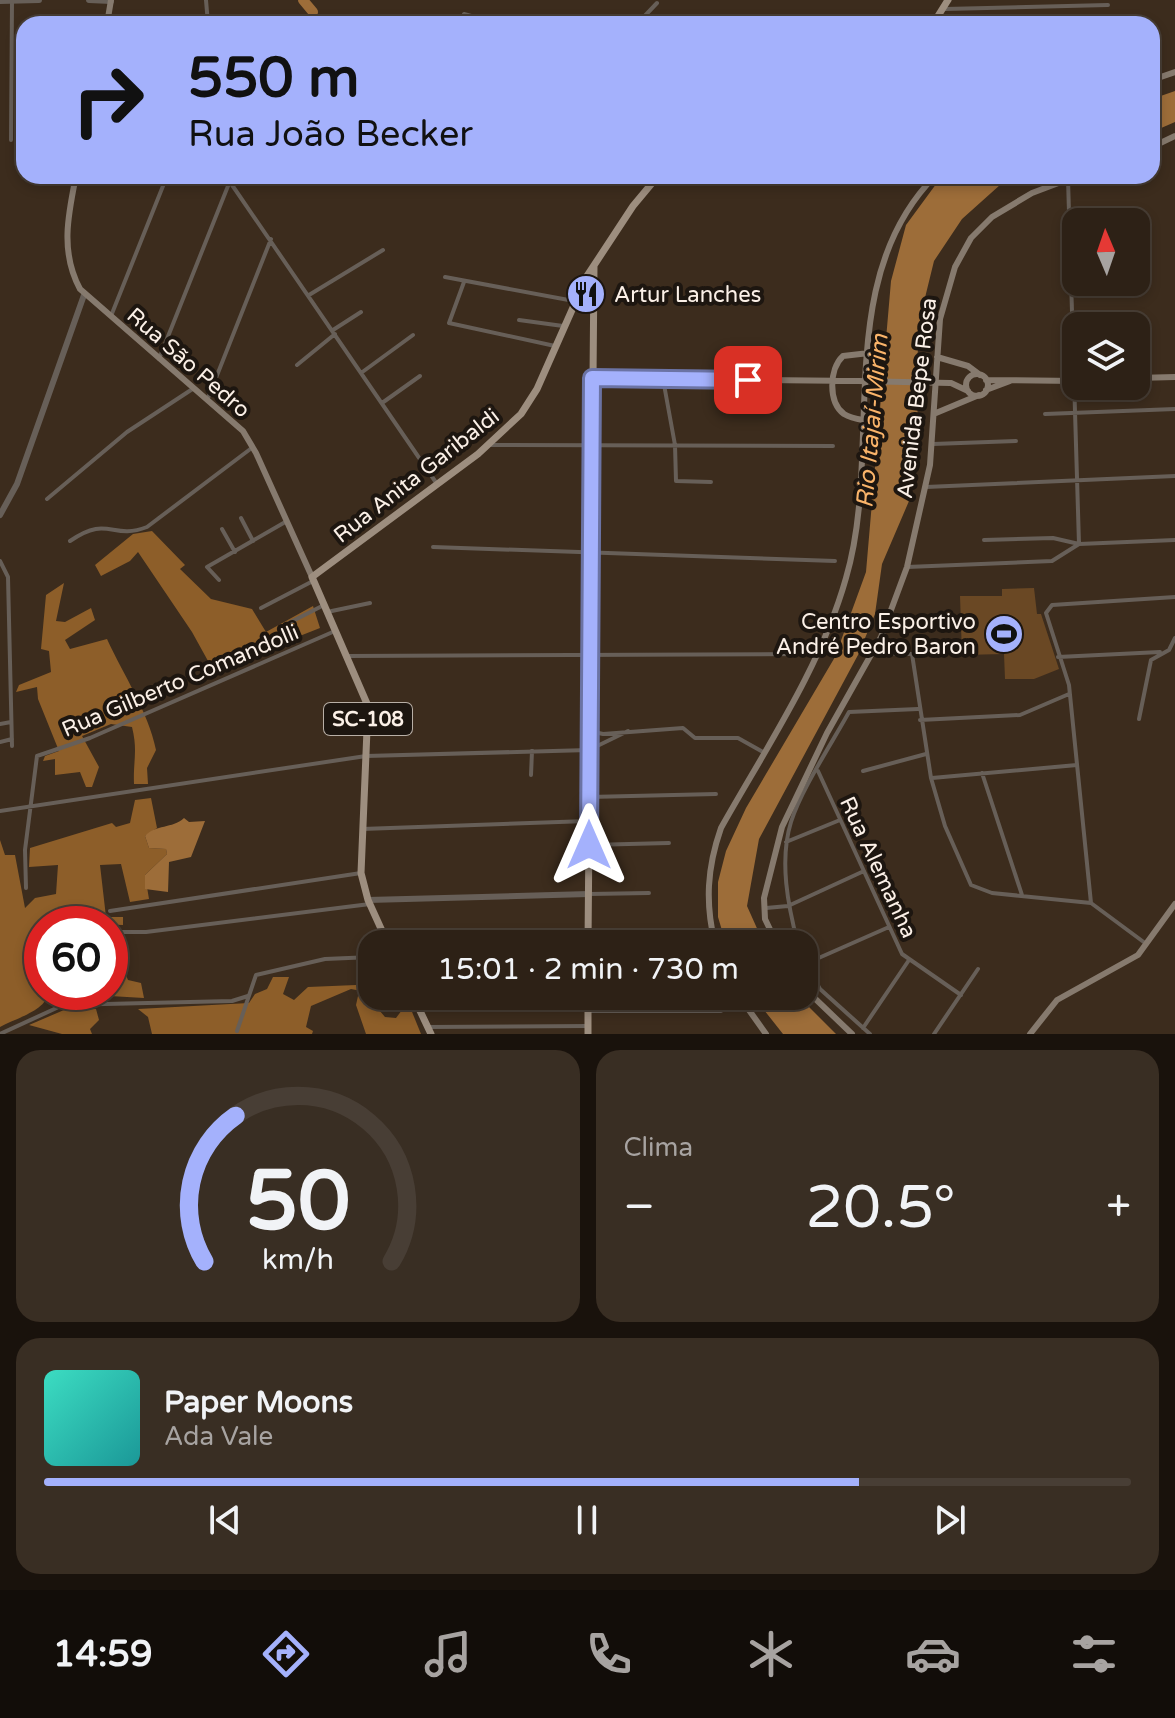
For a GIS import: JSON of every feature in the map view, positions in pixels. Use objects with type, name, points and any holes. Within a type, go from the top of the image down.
[{"type":"main road","points":[[938,16],[948,0]]},
{"type":"main road","name":"Rua São Pedro","points":[[75,184],[66,245],[70,268],[84,295],[235,422],[253,447],[313,579]]},
{"type":"main road","name":"Rua Anita Garibaldi","points":[[313,579],[489,445],[527,406],[594,263],[651,184]]},
{"type":"main road","points":[[713,930],[707,894],[712,852],[721,828],[821,647],[847,578],[855,535],[877,279],[884,251],[911,205],[928,184]]},
{"type":"main road","name":"Avenida Bepe Rosa","points":[[763,909],[769,872],[788,811],[840,708],[873,653],[907,567],[933,444],[940,319],[949,285],[971,238],[1012,203],[1056,184]]},
{"type":"main road","points":[[588,930],[594,263]]},
{"type":"main road","points":[[580,289],[587,286],[594,289]]},
{"type":"main road","points":[[863,420],[845,415],[837,405],[833,381],[840,359],[869,353]]},
{"type":"main road","points":[[937,357],[974,368],[986,380],[1062,381]]},
{"type":"main road","points":[[592,378],[951,383],[980,375]]},
{"type":"main road","points":[[1150,378],[1175,377]]},
{"type":"main road","points":[[968,379],[968,391]]},
{"type":"main road","points":[[983,393],[986,380]]},
{"type":"main road","points":[[936,413],[1010,381]]},
{"type":"main road","points":[[951,383],[968,391],[983,393]]},
{"type":"main road","name":"SC-108","points":[[313,579],[367,700],[361,873],[382,930]]},
{"type":"main road","points":[[1030,1034],[1057,1000],[1130,962],[1147,945],[1175,904]]},
{"type":"main road","points":[[763,909],[771,930]]},
{"type":"main road","points":[[818,1001],[852,1034]]},
{"type":"main road","points":[[420,1010],[429,1030]]},
{"type":"main road","points":[[749,1010],[766,1034]]},
{"type":"main road","points":[[588,1011],[588,1030]]},
{"type":"street","points":[[0,1],[39,0]]},
{"type":"street","points":[[89,0],[111,0]]},
{"type":"street","points":[[11,140],[12,1]]},
{"type":"street","points":[[646,16],[657,3]]},
{"type":"street","points":[[943,9],[1108,5]]},
{"type":"street","points":[[464,14],[471,16]]},
{"type":"street","points":[[110,318],[164,184]]},
{"type":"street","points":[[159,359],[229,184]]},
{"type":"street","points":[[234,184],[437,484]]},
{"type":"street","points":[[1068,184],[1073,312]]},
{"type":"street","points":[[208,398],[271,239]]},
{"type":"street","points":[[309,295],[383,250]]},
{"type":"street","points":[[445,277],[574,301]]},
{"type":"street","points":[[464,282],[449,323],[555,346]]},
{"type":"street","points":[[0,515],[17,484],[84,295]]},
{"type":"street","points":[[297,365],[361,312]]},
{"type":"street","points":[[519,320],[563,326]]},
{"type":"street","points":[[361,373],[413,335]]},
{"type":"street","points":[[382,403],[420,376]]},
{"type":"street","points":[[663,379],[675,445],[676,481],[711,482]]},
{"type":"street","points":[[47,499],[127,432],[194,388]]},
{"type":"street","points":[[1075,400],[1079,544]]},
{"type":"street","points":[[1045,414],[1175,409]]},
{"type":"street","points":[[933,444],[1016,441]]},
{"type":"street","points":[[489,445],[833,446]]},
{"type":"street","points":[[70,541],[95,526],[120,531],[147,527],[253,447]]},
{"type":"street","points":[[926,487],[1175,476]]},
{"type":"street","points":[[241,518],[253,541]]},
{"type":"street","points":[[219,580],[207,567],[287,521]]},
{"type":"street","points":[[222,529],[235,552]]},
{"type":"street","points":[[984,540],[1053,538],[1079,544],[1175,540]]},
{"type":"street","points":[[907,567],[1052,561],[1079,544]]},
{"type":"street","points":[[433,547],[835,561]]},
{"type":"street","points":[[0,561],[8,577],[12,746]]},
{"type":"street","points":[[261,608],[313,579]]},
{"type":"street","points":[[1091,903],[1070,693],[1046,613],[1048,607],[1085,601],[1175,597]]},
{"type":"street","points":[[281,627],[325,608],[370,603]]},
{"type":"street","name":"Rua Gilberto Comandolli","points":[[30,806],[37,756],[90,738],[335,631]]},
{"type":"street","points":[[1058,657],[1160,652],[1169,650],[1175,638]]},
{"type":"street","points":[[1139,719],[1149,665],[1160,652]]},
{"type":"street","points":[[873,653],[912,654],[931,778],[945,826],[968,881],[984,892],[1091,903],[1147,945]]},
{"type":"street","points":[[347,656],[802,654]]},
{"type":"street","points":[[920,720],[1020,715],[1070,693]]},
{"type":"street","points":[[794,930],[788,906],[786,842],[794,815],[849,712],[918,709]]},
{"type":"street","points":[[0,724],[11,722]]},
{"type":"street","points":[[590,731],[603,734],[683,728],[695,738],[738,738],[763,752]]},
{"type":"street","points":[[0,811],[366,756],[589,750],[628,731]]},
{"type":"street","points":[[0,742],[12,739]]},
{"type":"street","points":[[531,775],[532,751]]},
{"type":"street","points":[[863,771],[926,754]]},
{"type":"street","points":[[931,778],[1077,765]]},
{"type":"street","name":"Rua Alemanha","points":[[818,771],[902,954],[961,995]]},
{"type":"street","points":[[982,773],[1022,895]]},
{"type":"street","points":[[589,797],[716,794]]},
{"type":"street","points":[[26,888],[24,861],[30,806]]},
{"type":"street","points":[[786,842],[840,820]]},
{"type":"street","points":[[362,829],[589,821]]},
{"type":"street","points":[[589,845],[669,843]]},
{"type":"street","points":[[763,909],[788,906],[864,871]]},
{"type":"street","points":[[128,908],[361,873]]},
{"type":"street","points":[[128,931],[161,930],[369,902],[649,893]]},
{"type":"street","points":[[818,957],[889,927]]},
{"type":"street","points":[[237,1031],[252,982],[263,972],[336,957],[358,957]]},
{"type":"street","points":[[863,1028],[909,960]]},
{"type":"street","points":[[934,1034],[978,969]]},
{"type":"street","points":[[818,985],[870,1034]]},
{"type":"street","points":[[0,1034],[63,1005],[232,1001],[248,996]]},
{"type":"street","points":[[588,1011],[721,1011]]},
{"type":"street","points":[[429,1030],[588,1030]]},
{"type":"shaded area","points":[[1175,91],[1175,122],[1160,129],[1160,96]]},
{"type":"shaded area","points":[[936,184],[1001,184],[962,219],[934,261],[922,310],[916,369],[918,425],[909,501],[882,564],[875,614],[858,655],[759,839],[747,906],[758,930],[722,930],[718,917],[718,882],[726,851],[746,808],[835,657],[866,572],[891,281],[906,225]]},
{"type":"shaded area","points":[[152,531],[185,565],[180,569],[211,599],[252,609],[266,632],[313,606],[320,628],[213,670],[192,632],[138,552],[130,561],[101,576],[95,565],[133,534]]},
{"type":"shaded area","points":[[64,583],[56,621],[65,622],[91,608],[95,620],[65,640],[70,649],[107,639],[147,721],[156,750],[147,768],[148,784],[134,784],[132,727],[111,724],[82,736],[99,767],[92,787],[86,787],[80,772],[55,775],[55,759],[43,761],[45,756],[59,751],[38,699],[37,687],[16,692],[19,685],[51,672],[49,651],[41,649],[46,595]]},
{"type":"shaded area","name":"Centro Esportivo André Pedro Baron","points":[[1034,588],[1037,614],[1041,614],[1059,669],[1034,679],[1005,679],[1004,654],[962,655],[960,596],[1002,596],[1002,589]]},
{"type":"shaded area","points":[[151,798],[157,828],[145,836],[149,848],[166,849],[167,854],[145,875],[149,899],[130,902],[121,864],[100,865],[105,906],[27,906],[35,898],[56,894],[58,865],[29,867],[30,848],[112,823],[116,827],[130,823],[135,800]]},
{"type":"shaded area","points":[[184,818],[189,822],[205,821],[191,857],[169,862],[168,892],[145,889],[145,875],[167,854],[166,849],[149,848],[145,836]]},
{"type":"shaded area","points":[[0,840],[5,855],[15,855],[25,906],[24,1010],[34,1010],[0,1027]]},
{"type":"shaded area","points":[[358,966],[358,990],[351,989],[311,1006],[306,1027],[313,1031],[312,1034],[152,1034],[148,1017],[138,1009],[249,1003],[255,994],[267,989],[273,977],[289,977],[283,994],[294,1000],[308,987],[356,985]]},
{"type":"shaded area","points":[[128,980],[141,983],[144,998],[128,997]]},
{"type":"shaded area","points":[[358,996],[358,1010],[379,1010],[385,1017],[396,1018],[402,1010],[411,1010],[421,1034],[366,1034],[356,1005]]},
{"type":"shaded area","points":[[64,1010],[96,1010],[99,1020],[90,1029],[92,1034],[62,1034],[29,1025]]},
{"type":"shaded area","points":[[764,1010],[812,1010],[836,1034],[783,1034]]},
{"type":"waterway","points":[[303,0],[313,12]]},
{"type":"place","name":"Artur Lanches","points":[[586,294]]},
{"type":"place","name":"Centro Esportivo André Pedro Baron","points":[[1004,634]]},
{"type":"route","points":[[589,845],[592,378],[748,380]]},
{"type":"water label","name":"Rio Itajaí-Mirim","points":[[872,421]]}]
